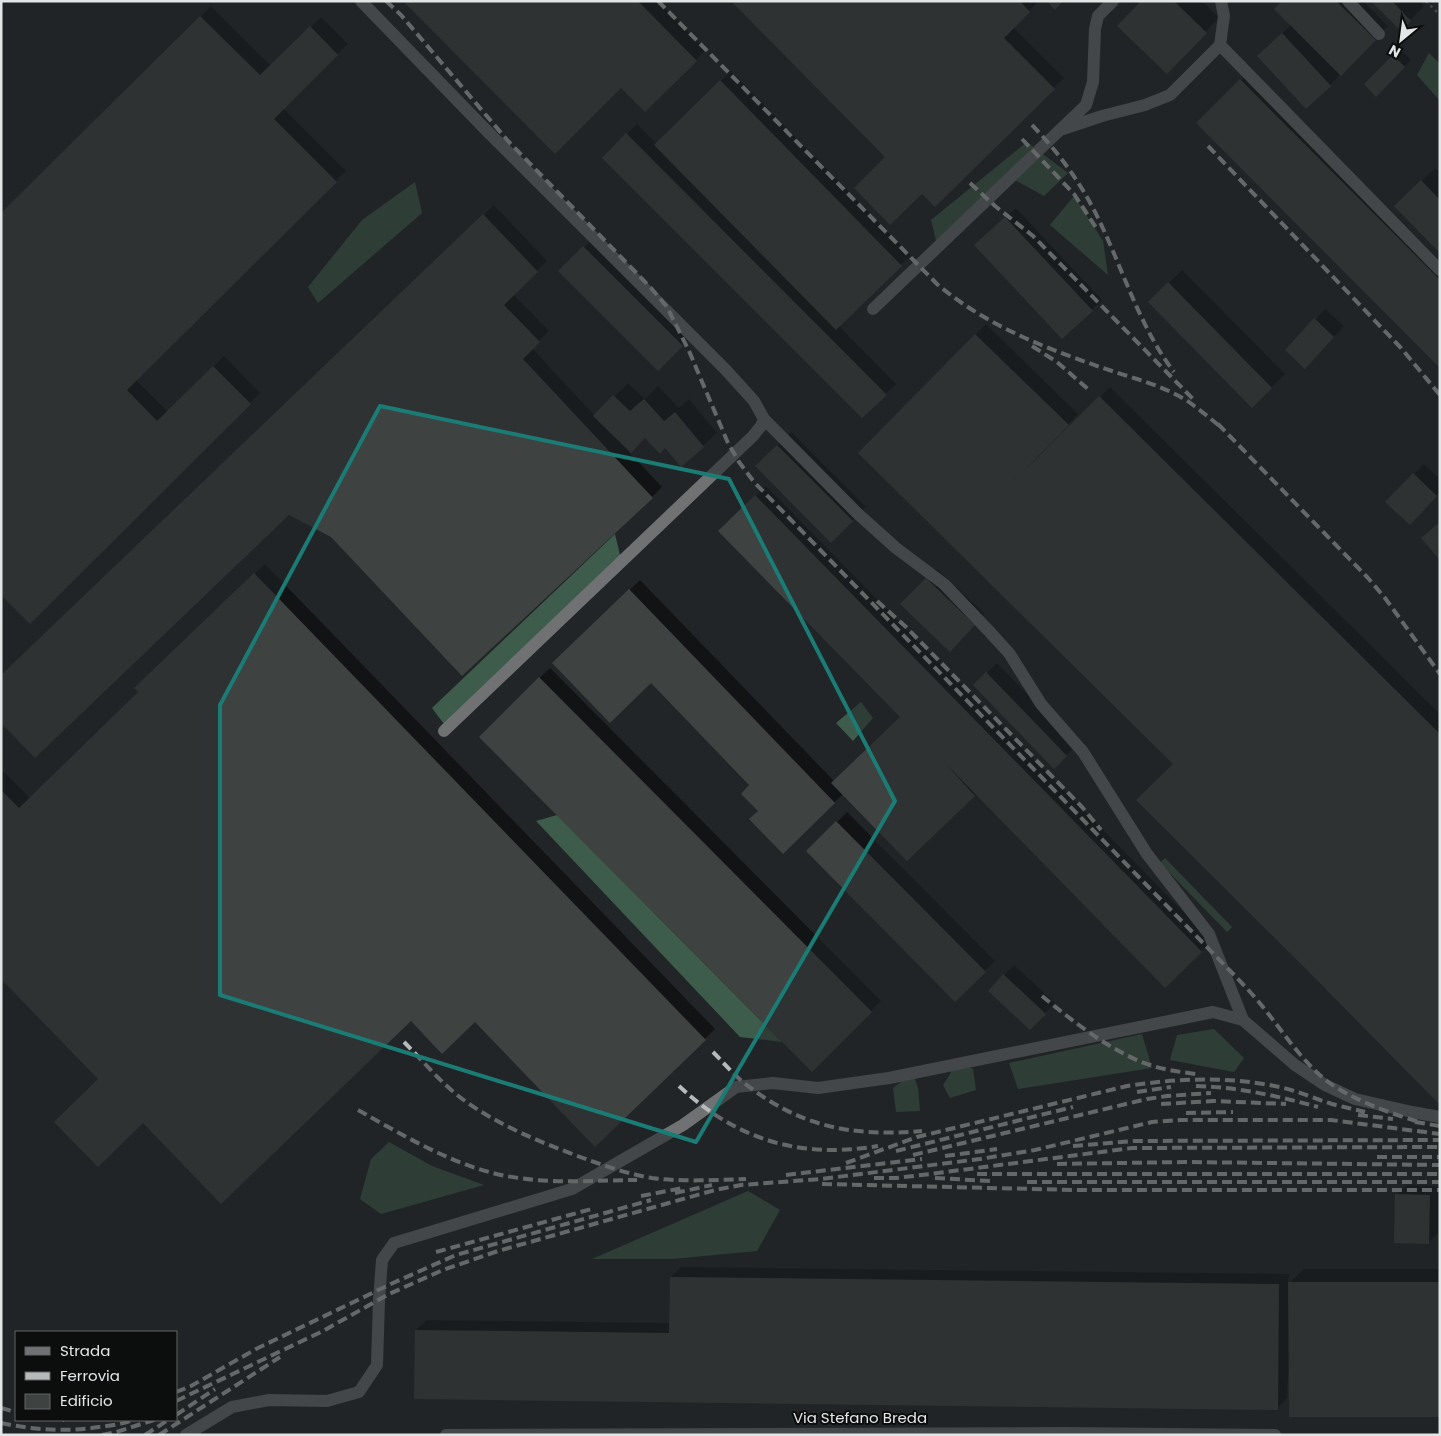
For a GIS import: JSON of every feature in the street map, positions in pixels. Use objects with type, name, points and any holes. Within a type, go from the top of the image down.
[{"type":"street","points":[[361,1],[493,137],[724,369],[754,401],[764,418],[857,514],[896,548],[944,584],[988,629],[1008,653],[1041,704],[1083,752],[1148,854],[1210,934],[1243,1020]]},
{"type":"street","points":[[873,309],[1086,105],[1093,82],[1095,29],[1098,16],[1113,1]]},
{"type":"street","points":[[1060,130],[1102,116],[1145,105],[1170,95],[1220,45],[1224,16],[1221,1]]},
{"type":"street","points":[[1348,1],[1379,34]]},
{"type":"street","points":[[1220,45],[1440,270]]},
{"type":"street","points":[[444,731],[753,436],[762,426],[764,418]]},
{"type":"street","points":[[186,1435],[232,1407],[269,1400],[327,1401],[359,1392],[378,1365],[378,1300],[382,1260],[394,1243],[572,1189],[684,1125],[736,1087],[773,1083],[818,1088],[889,1078],[1213,1012],[1243,1020],[1295,1065],[1325,1085],[1355,1099],[1440,1117]]},
{"type":"street","name":"Via Stefano Breda","points":[[446,1435],[1275,1435]]},
{"type":"path","points":[[1426,1],[1440,15]]},
{"type":"highlighted area","points":[[380,406],[729,479],[895,801],[696,1142],[220,995],[220,705]]},
{"type":"green space","points":[[1429,53],[1440,64],[1440,101],[1417,75]]},
{"type":"green space","points":[[1027,142],[1068,173],[1044,196],[1015,180],[938,249],[931,220]]},
{"type":"green space","points":[[415,182],[422,213],[318,303],[308,287],[362,220]]},
{"type":"green space","points":[[1074,196],[1103,241],[1108,275],[1050,225]]},
{"type":"green space","points":[[615,534],[621,559],[450,732],[432,708]]},
{"type":"green space","points":[[861,702],[873,718],[853,741],[836,723]]},
{"type":"green space","points":[[557,815],[782,1042],[740,1037],[536,821]]},
{"type":"green space","points":[[1165,858],[1232,927],[1227,932],[1160,863]]},
{"type":"green space","points":[[1214,1029],[1244,1058],[1234,1072],[1170,1060],[1177,1035]]},
{"type":"green space","points":[[1142,1034],[1152,1068],[1018,1089],[1009,1063]]},
{"type":"green space","points":[[957,1063],[973,1069],[976,1090],[950,1098],[943,1085]]},
{"type":"green space","points":[[913,1073],[918,1088],[920,1111],[896,1112],[893,1088]]},
{"type":"green space","points":[[389,1142],[432,1166],[484,1185],[381,1214],[360,1199],[371,1159]]},
{"type":"green space","points":[[748,1191],[780,1210],[757,1251],[672,1259],[592,1259]]},
{"type":"building","points":[[403,1],[638,1],[697,61],[645,112],[621,88],[555,154]]},
{"type":"building","points":[[731,1],[1020,1],[1030,12],[1004,38],[1055,89],[935,207],[922,194],[890,225],[854,188],[885,157]]},
{"type":"building","points":[[1047,1],[1063,1],[1055,10]]},
{"type":"building","points":[[1141,1],[1174,1],[1207,33],[1167,74],[1117,26]]},
{"type":"building","points":[[1282,1],[1336,1],[1376,40],[1341,76],[1274,9]]},
{"type":"building","points":[[1371,1],[1392,1],[1411,21],[1401,31]]},
{"type":"building","points":[[200,16],[260,75],[310,26],[338,55],[274,119],[337,182],[127,390],[157,421],[213,366],[251,404],[30,624],[1,595],[1,213]]},
{"type":"building","points":[[1282,33],[1331,86],[1306,109],[1257,56]]},
{"type":"building","points":[[1393,55],[1405,67],[1376,97],[1364,84]]},
{"type":"building","points":[[1240,79],[1440,280],[1440,368],[1196,123]]},
{"type":"building","points":[[720,80],[902,266],[836,330],[654,145]]},
{"type":"building","points":[[626,133],[887,395],[862,418],[602,158]]},
{"type":"building","points":[[1421,180],[1440,200],[1440,253],[1394,206]]},
{"type":"building","points":[[483,214],[538,272],[504,305],[540,342],[523,359],[653,498],[462,676],[331,537],[289,515],[35,758],[1,723],[1,675]]},
{"type":"building","points":[[1005,217],[1093,311],[1062,339],[974,245]]},
{"type":"building","points":[[583,246],[683,346],[658,371],[558,271]]},
{"type":"building","points":[[1168,282],[1272,388],[1252,408],[1148,302]]},
{"type":"building","points":[[1314,318],[1334,337],[1305,369],[1285,350]]},
{"type":"building","points":[[975,334],[1069,425],[1015,480],[1099,396],[1440,734],[1440,1105],[1136,800],[1173,764],[858,453]]},
{"type":"building","points":[[613,395],[630,411],[644,399],[664,421],[675,412],[704,447],[681,467],[665,448],[660,454],[645,438],[631,453],[593,416]]},
{"type":"building","points":[[777,445],[853,521],[831,543],[755,466]]},
{"type":"building","points":[[1413,473],[1437,496],[1410,525],[1385,502]]},
{"type":"building","points":[[755,495],[1202,952],[1165,988],[945,763],[975,796],[907,861],[831,783],[900,717],[718,531]]},
{"type":"building","points":[[1440,522],[1440,560],[1421,538]]},
{"type":"building","points":[[254,573],[706,1040],[595,1147],[475,1022],[442,1054],[411,1021],[221,1204],[143,1123],[98,1167],[54,1122],[98,1079],[1,979],[1,790],[19,808],[138,692],[134,688]]},
{"type":"building","points":[[926,578],[975,625],[950,652],[900,604]]},
{"type":"building","points":[[629,589],[835,803],[783,854],[749,819],[758,811],[741,794],[749,785],[651,683],[610,723],[552,663]]},
{"type":"building","points":[[986,672],[1067,756],[1054,769],[973,685]]},
{"type":"building","points":[[539,677],[872,1012],[812,1072],[479,737]]},
{"type":"building","points":[[836,821],[986,972],[955,1002],[806,851]]},
{"type":"building","points":[[1003,974],[1046,1014],[1030,1030],[988,991]]},
{"type":"building","points":[[1395,1194],[1430,1195],[1429,1244],[1394,1243]]},
{"type":"building","points":[[670,1277],[1279,1284],[1278,1410],[414,1399],[415,1330],[669,1333]]},
{"type":"building","points":[[1288,1282],[1440,1282],[1440,1417],[1289,1417]]},
{"type":"railway","points":[[386,1],[401,15],[508,141],[651,288],[667,307],[689,351],[728,443],[754,482],[1239,980],[1296,1050],[1322,1077],[1357,1099],[1422,1123]]},
{"type":"railway","points":[[658,1],[937,284],[956,299],[975,312],[1016,334],[1081,360],[1169,391],[1189,402],[1222,428]]},
{"type":"railway","points":[[1032,125],[1051,146],[1084,193],[1107,237],[1141,317],[1174,372]]},
{"type":"railway","points":[[1022,139],[1074,194],[1097,229]]},
{"type":"railway","points":[[1208,146],[1401,348],[1440,395]]},
{"type":"railway","points":[[970,183],[995,206],[1033,236],[1195,401]]},
{"type":"railway","points":[[1032,346],[1057,362],[1089,390]]},
{"type":"railway","points":[[1218,424],[1368,578],[1385,598],[1440,674]]},
{"type":"railway","points":[[877,601],[906,627],[1082,807],[1101,830]]},
{"type":"railway","points":[[1042,996],[1079,1025],[1122,1053],[1156,1067],[1196,1074]]},
{"type":"railway","points":[[404,1042],[453,1092],[475,1108],[504,1125],[551,1146],[608,1167],[652,1178],[687,1180],[746,1179]]},
{"type":"railway","points":[[713,1052],[739,1079],[764,1097],[806,1119],[827,1126],[849,1130],[872,1132],[922,1131]]},
{"type":"railway","points":[[846,1163],[917,1137],[1127,1086],[1166,1081],[1225,1080],[1264,1084],[1365,1112]]},
{"type":"railway","points":[[679,1086],[701,1105],[723,1120],[771,1141],[796,1147],[822,1150],[878,1146]]},
{"type":"railway","points":[[1196,1086],[1258,1093],[1318,1107]]},
{"type":"railway","points":[[1137,1092],[1171,1087]]},
{"type":"railway","points":[[913,1155],[1147,1099],[1211,1093]]},
{"type":"railway","points":[[1161,1104],[1213,1101],[1286,1104]]},
{"type":"railway","points":[[896,1151],[1073,1107]]},
{"type":"railway","points":[[358,1110],[436,1152],[456,1161],[498,1174],[548,1181],[637,1180]]},
{"type":"railway","points":[[1186,1113],[1233,1112]]},
{"type":"railway","points":[[1358,1115],[1393,1119]]},
{"type":"railway","points":[[178,1400],[323,1331],[389,1294],[443,1270],[498,1251],[715,1190],[741,1185],[821,1179],[980,1159],[1035,1150],[1152,1122],[1180,1120],[1331,1120],[1440,1134]]},
{"type":"railway","points":[[1415,1122],[1440,1126]]},
{"type":"railway","points":[[1073,1146],[1134,1141],[1440,1140]]},
{"type":"railway","points":[[874,1178],[896,1178],[1132,1148],[1440,1147]]},
{"type":"railway","points":[[945,1156],[997,1149]]},
{"type":"railway","points":[[1377,1157],[1440,1157]]},
{"type":"railway","points":[[786,1175],[922,1159]]},
{"type":"railway","points":[[1057,1164],[1185,1162],[1440,1165]]},
{"type":"railway","points":[[977,1174],[1440,1174]]},
{"type":"railway","points":[[935,1178],[990,1181]]},
{"type":"railway","points":[[1027,1182],[1440,1182]]},
{"type":"railway","points":[[822,1184],[1075,1190],[1440,1190]]},
{"type":"railway","points":[[675,1193],[712,1185]]},
{"type":"railway","points":[[641,1196],[683,1188]]},
{"type":"railway","points":[[178,1391],[191,1386],[256,1349],[456,1255],[651,1200]]},
{"type":"railway","points":[[436,1252],[595,1208]]},
{"type":"railway","points":[[159,1435],[280,1357]]},
{"type":"railway","points":[[178,1414],[215,1389]]},
{"type":"railway","points":[[1,1408],[15,1412]]},
{"type":"railway","points":[[1,1423],[38,1429],[62,1430],[87,1429],[130,1421]]},
{"type":"railway","points":[[102,1435],[151,1421]]},
{"type":"railway","points":[[145,1435],[166,1421]]}]
